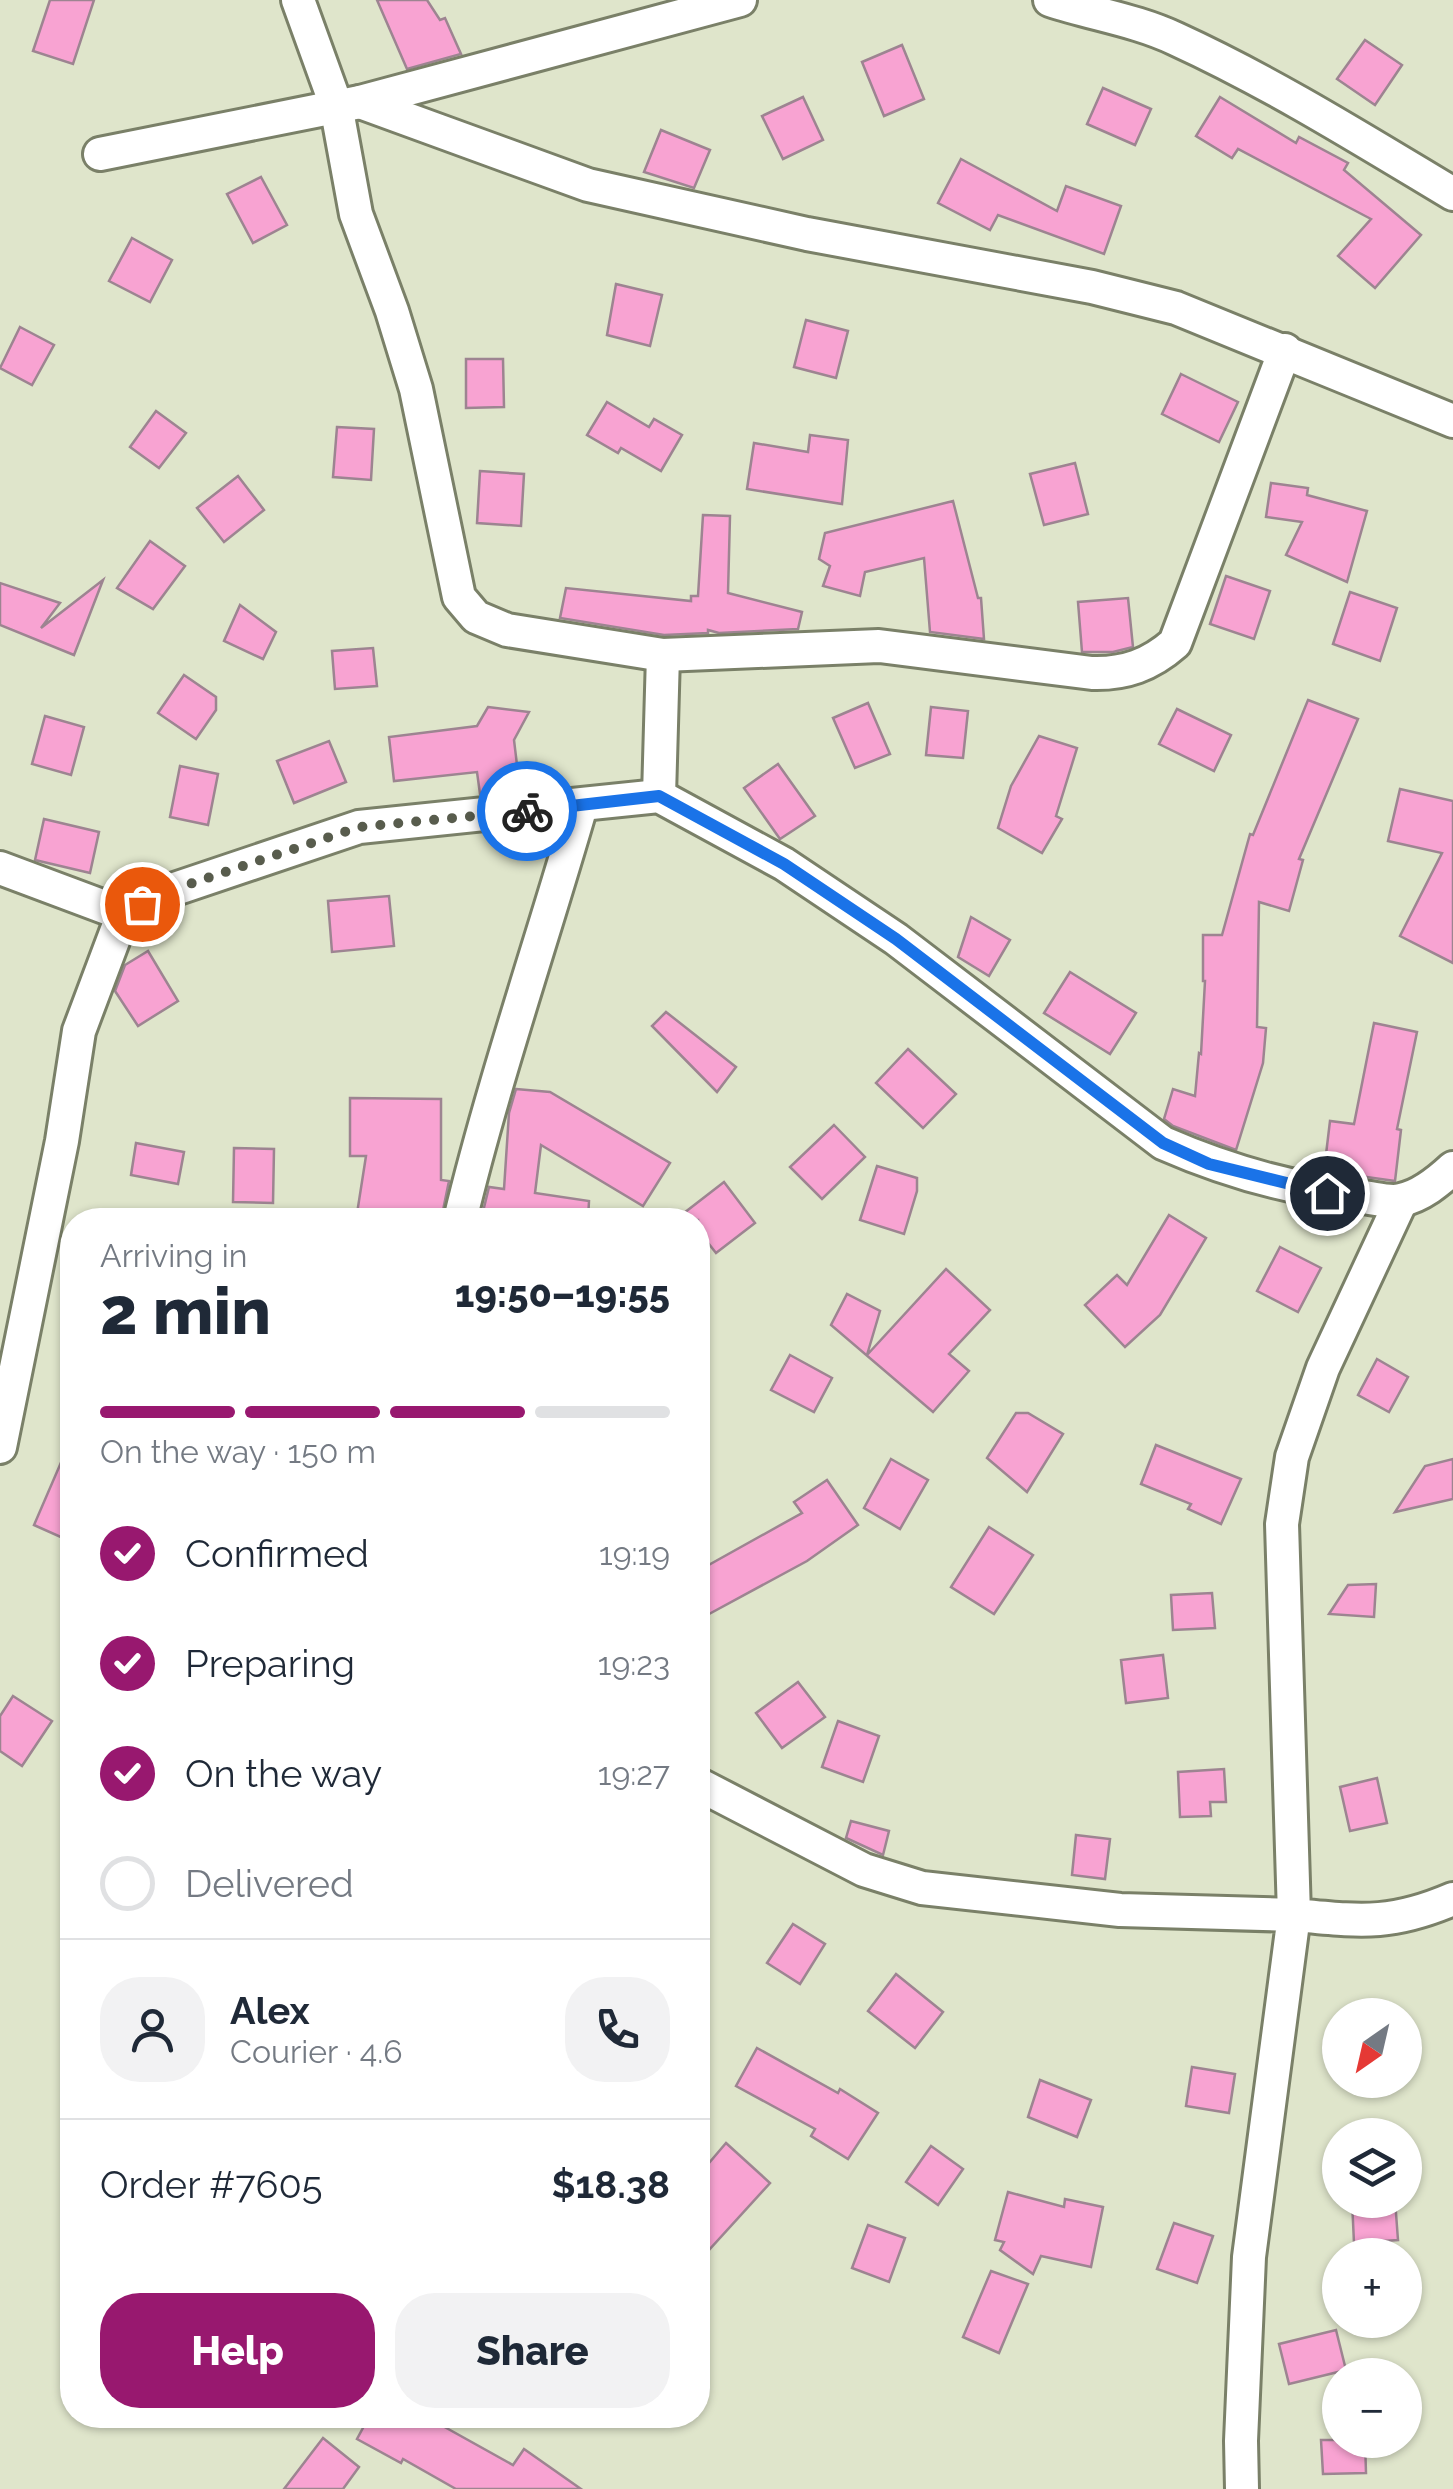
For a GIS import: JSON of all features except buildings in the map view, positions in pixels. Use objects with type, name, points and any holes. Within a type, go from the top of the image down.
[{"type":"street","points":[[298,0],[348,104],[356,214],[416,389],[452,577],[459,597],[476,617],[507,630],[663,656],[879,646],[1092,673],[1112,674],[1152,663],[1175,643],[1285,350]]},
{"type":"street","points":[[100,154],[348,104],[740,0]]},
{"type":"street","points":[[1050,0],[1127,20],[1174,38],[1274,90],[1453,194]]},
{"type":"street","points":[[348,104],[588,185],[807,234],[1092,286],[1176,308],[1453,421]]},
{"type":"street","points":[[659,796],[663,656]]},
{"type":"street","points":[[0,1448],[62,1141],[79,1031],[124,914],[160,894],[359,827],[659,796],[784,864],[896,939],[1163,1143],[1209,1164],[1258,1177],[1327,1193],[1401,1201],[1435,1184],[1453,1168]]},
{"type":"street","points":[[463,1208],[480,1136],[581,806]]},
{"type":"street","points":[[0,868],[124,914]]},
{"type":"street","points":[[1242,2489],[1240,2441],[1248,2256],[1294,1915],[1282,1524],[1292,1456],[1323,1368],[1401,1201]]},
{"type":"street","points":[[710,1790],[864,1870],[922,1888],[1120,1910],[1294,1915],[1372,1922],[1403,1917],[1453,1900]]},
{"type":"way so far","points":[[142,904],[160,894],[359,827],[527,811]]},
{"type":"route","points":[[527,811],[659,796],[784,864],[896,939],[1163,1143],[1209,1164],[1327,1193]]}]
